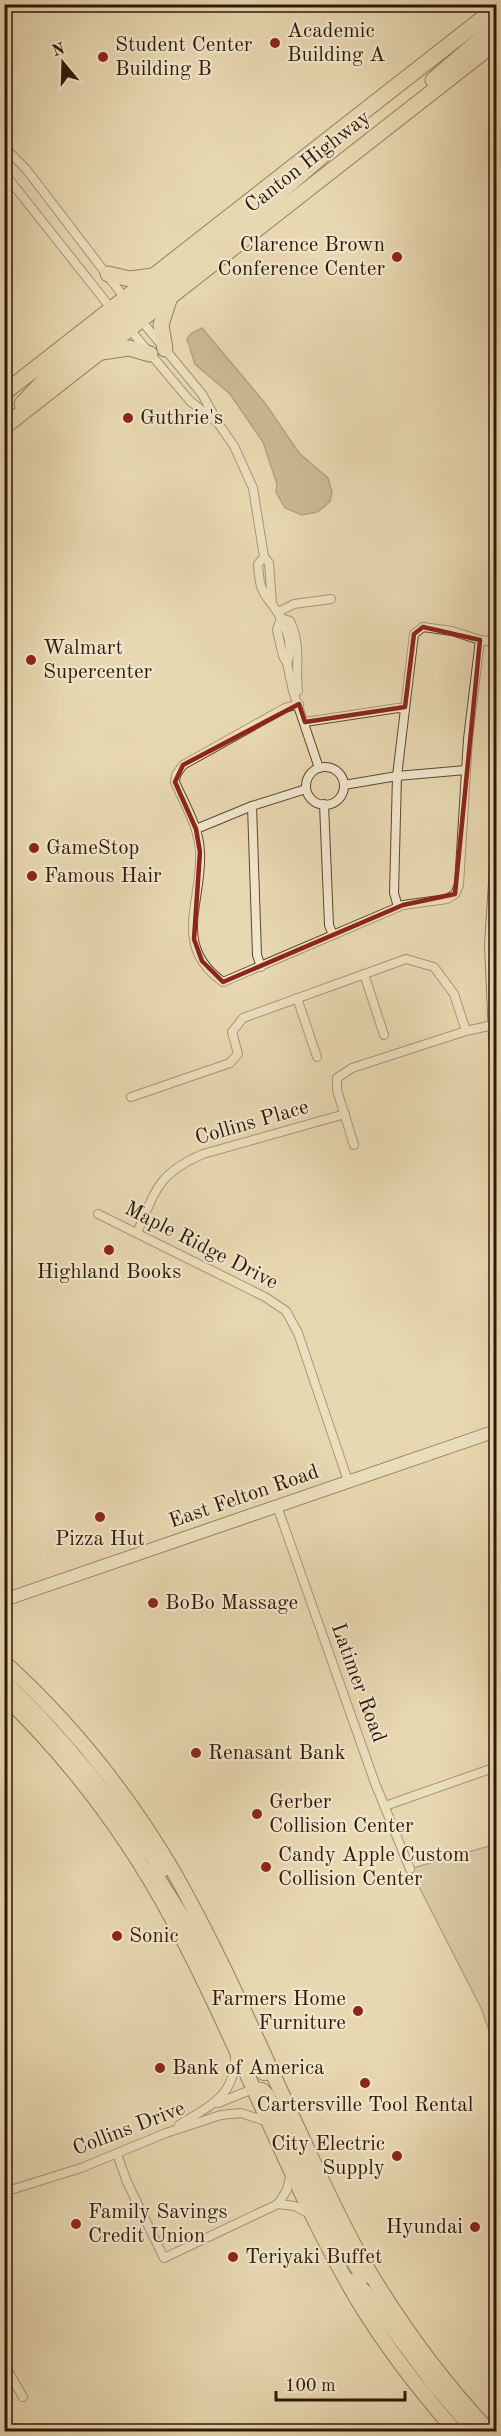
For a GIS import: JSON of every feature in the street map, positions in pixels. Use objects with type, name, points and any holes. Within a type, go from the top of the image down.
[{"type":"highway","points":[[4,393],[127,314],[153,276],[496,8]]},
{"type":"highway","points":[[392,123],[412,99],[496,26]]},
{"type":"highway","name":"Canton Highway","points":[[6,426],[99,352],[127,314],[170,297],[496,42]]},
{"type":"highway","points":[[6,426],[44,380],[287,188],[332,146],[348,124]]},
{"type":"highway","points":[[108,274],[130,279],[153,276]]},
{"type":"highway","points":[[165,349],[161,325],[170,297]]},
{"type":"highway","points":[[99,352],[124,348],[150,354]]},
{"type":"main road","points":[[4,1662],[69,1728],[142,1823],[182,1888],[225,1971],[332,2202],[385,2296],[439,2373],[490,2432]]},
{"type":"main road","points":[[4,1681],[46,1723],[93,1777],[175,1888],[182,1888]]},
{"type":"main road","points":[[4,1696],[59,1754],[133,1852],[176,1926],[312,2216],[359,2302],[424,2393],[456,2432]]},
{"type":"main road","points":[[133,1852],[152,1869],[192,1930],[259,2069],[264,2073],[271,2072]]},
{"type":"main road","points":[[253,2089],[262,2090],[267,2095],[335,2233],[365,2280],[385,2296]]},
{"type":"main road","points":[[341,2269],[366,2293],[434,2384],[475,2432]]},
{"type":"street","points":[[4,147],[26,169],[108,274],[150,354],[190,401],[218,423]]},
{"type":"street","points":[[4,173],[127,314],[165,349],[202,394],[234,446],[253,488],[258,507],[264,557],[258,564],[262,593],[272,604],[285,628],[290,656],[287,663],[293,691],[319,768]]},
{"type":"street","points":[[280,618],[294,604],[331,599]]},
{"type":"street","points":[[280,618],[290,621],[296,640],[299,663],[298,701]]},
{"type":"street","points":[[398,907],[394,893],[397,776],[414,634],[423,627],[452,631],[480,640],[496,642]]},
{"type":"street","points":[[298,701],[183,765],[176,774],[175,782],[196,829],[200,852],[199,877],[192,921],[194,939],[202,961],[212,974],[223,982],[398,907],[447,899],[455,894],[459,885],[466,770],[480,640]]},
{"type":"street","points":[[304,722],[398,708],[405,709]]},
{"type":"street","points":[[329,767],[334,770],[339,774],[344,785],[336,801],[324,804],[313,800],[306,789],[308,777],[319,768],[329,767]]},
{"type":"street","points":[[344,785],[397,776],[466,770]]},
{"type":"street","points":[[196,829],[252,806],[306,789]]},
{"type":"street","points":[[324,804],[329,925],[333,935]]},
{"type":"street","points":[[252,806],[257,955],[261,967]]},
{"type":"street","points":[[496,867],[491,930],[496,1057]]},
{"type":"street","points":[[130,1097],[230,1063],[238,1054],[232,1032],[243,1018],[406,959],[434,968],[454,994],[466,1030]]},
{"type":"street","points":[[364,974],[384,1035]]},
{"type":"street","points":[[297,998],[317,1057]]},
{"type":"street","points":[[354,1145],[337,1090],[337,1078],[352,1068],[466,1030],[493,1025]]},
{"type":"street","name":"Collins Place","points":[[137,1233],[158,1184],[182,1163],[203,1154],[345,1114]]},
{"type":"street","name":"Maple Ridge Drive","points":[[98,1214],[234,1280],[286,1311],[298,1333],[348,1481]]},
{"type":"street","name":"East Felton Road","points":[[4,1600],[496,1431]]},
{"type":"street","name":"Latimer Road","points":[[277,1506],[331,1664],[410,1869]]},
{"type":"street","points":[[385,1806],[496,1767]]},
{"type":"street","points":[[166,2133],[223,2095],[232,2082],[236,2052]]},
{"type":"street","points":[[209,2106],[253,2089]]},
{"type":"street","name":"Collins Drive","points":[[4,2192],[228,2113],[241,2113],[268,2122]]},
{"type":"street","points":[[117,2154],[127,2182],[164,2258],[278,2204],[287,2190],[291,2171]]},
{"type":"street","points":[[278,2204],[295,2206],[312,2216]]},
{"type":"street","points":[[4,2364],[23,2397]]},
{"type":"highlighted area","points":[[423,627],[480,640],[455,894],[403,905],[223,982],[202,961],[194,939],[200,852],[196,829],[175,782],[183,765],[299,704],[305,722],[405,707],[414,634]]},
{"type":"shaded area","points":[[202,328],[265,403],[299,453],[328,478],[332,492],[330,501],[317,512],[302,515],[285,508],[276,492],[277,484],[263,442],[230,394],[195,364],[187,339],[192,333]]},
{"type":"shaded area","points":[[496,1844],[496,2050],[481,2008],[410,1869]]},
{"type":"place","name":"Academic Building A","points":[[275,43]]},
{"type":"place","name":"Student Center Building B","points":[[103,57]]},
{"type":"place","name":"Clarence Brown Conference Center","points":[[397,257]]},
{"type":"place","name":"Guthrie's","points":[[128,418]]},
{"type":"place","name":"Walmart Supercenter","points":[[31,660]]},
{"type":"place","name":"GameStop","points":[[34,848]]},
{"type":"place","name":"Famous Hair","points":[[32,876]]},
{"type":"place","name":"Highland Books","points":[[109,1250]]},
{"type":"place","name":"Pizza Hut","points":[[100,1517]]},
{"type":"place","name":"BoBo Massage","points":[[153,1603]]},
{"type":"place","name":"Renasant Bank","points":[[196,1753]]},
{"type":"place","name":"Gerber Collision Center","points":[[257,1814]]},
{"type":"place","name":"Candy Apple Custom Collision Center","points":[[266,1867]]},
{"type":"place","name":"Sonic","points":[[117,1936]]},
{"type":"place","name":"Farmers Home Furniture","points":[[358,2011]]},
{"type":"place","name":"Bank of America","points":[[160,2068]]},
{"type":"place","name":"Cartersville Tool Rental","points":[[365,2083]]},
{"type":"place","name":"City Electric Supply","points":[[397,2156]]},
{"type":"place","name":"Family Savings Credit Union","points":[[76,2224]]},
{"type":"place","name":"Hyundai","points":[[475,2227]]},
{"type":"place","name":"Teriyaki Buffet","points":[[233,2257]]}]
